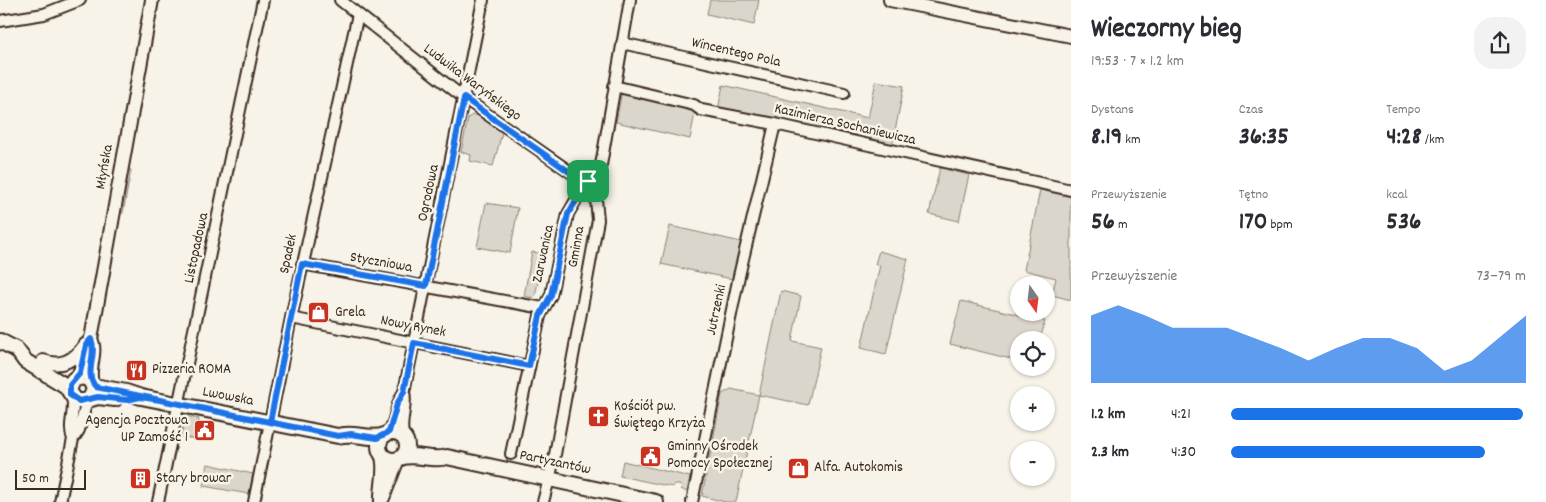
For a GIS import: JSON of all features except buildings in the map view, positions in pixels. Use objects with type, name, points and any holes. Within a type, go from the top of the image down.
[{"type":"main road","points":[[0,341],[17,350],[30,352],[71,377],[85,377],[91,392],[79,401],[57,380],[25,361],[17,350]]},
{"type":"main road","points":[[71,394],[70,385],[76,378]]},
{"type":"main road","name":"Lwowska","points":[[91,392],[102,397],[127,400],[140,397],[180,404],[338,436],[346,441],[373,448],[381,453]]},
{"type":"main road","points":[[396,433],[405,440],[405,452],[399,458],[390,460],[381,453],[380,442],[386,434],[396,433]]},
{"type":"main road","name":"Lwowska","points":[[338,436],[351,434],[374,438],[386,434]]},
{"type":"main road","name":"Partyzantów","points":[[405,440],[412,445],[440,452],[447,457]]},
{"type":"main road","name":"Partyzantów","points":[[399,458],[411,455],[435,459],[447,457],[656,502]]},
{"type":"street","points":[[0,21],[44,14],[80,0]]},
{"type":"street","name":"Młyńska","points":[[76,378],[81,370],[88,342],[152,0]]},
{"type":"street","name":"Listopadowa","points":[[158,502],[263,0]]},
{"type":"street","name":"Ludwika Waryńskiego","points":[[340,0],[464,98],[571,173],[590,180]]},
{"type":"street","name":"Ogrodowa","points":[[405,440],[401,428],[405,405],[404,392],[483,0]]},
{"type":"street","points":[[590,180],[601,165],[630,0]]},
{"type":"street","points":[[890,0],[1071,36]]},
{"type":"street","name":"Spadek","points":[[254,502],[302,264],[358,14]]},
{"type":"street","name":"Wincentego Pola","points":[[622,43],[844,93]]},
{"type":"street","name":"Kazimierza Sochaniewicza","points":[[614,86],[694,105],[701,110],[775,124],[1071,190]]},
{"type":"street","name":"Jutrzenki","points":[[692,502],[737,285],[775,124]]},
{"type":"street","name":"Zarwanica","points":[[511,454],[543,308],[551,295],[571,206],[590,180]]},
{"type":"street","name":"Gminna","points":[[543,502],[598,220],[596,199],[590,180]]},
{"type":"street","name":"Styczniowa","points":[[302,264],[543,308]]},
{"type":"street","name":"Nowy Rynek","points":[[291,318],[529,366]]},
{"type":"street","points":[[43,361],[53,364],[67,362],[75,357],[88,342]]},
{"type":"street","name":"Młyńska","points":[[60,502],[73,439],[79,430],[91,392],[90,373],[94,348],[88,342]]},
{"type":"street","name":"Ogrodowa","points":[[386,434],[392,427],[399,400],[404,392]]},
{"type":"street","name":"Młyńska","points":[[71,394],[74,406],[70,430],[73,439]]},
{"type":"street","points":[[381,453],[384,464],[380,488],[381,501]]},
{"type":"street","points":[[381,501],[386,493],[394,465],[399,458]]},
{"type":"shaded area","points":[[710,0],[759,0],[754,25],[707,14]]},
{"type":"shaded area","points":[[876,81],[904,86],[892,146],[718,110],[723,85],[868,118]]},
{"type":"shaded area","points":[[622,91],[694,108],[695,113],[690,139],[616,122]]},
{"type":"shaded area","points":[[472,115],[477,115],[502,133],[493,166],[470,161],[471,155],[461,152],[468,118]]},
{"type":"shaded area","points":[[940,168],[969,175],[959,221],[929,214]]},
{"type":"shaded area","points":[[127,169],[131,170],[123,213],[121,213]]},
{"type":"shaded area","points":[[1040,190],[1071,197],[1071,300],[1055,296],[1055,276],[1024,270]]},
{"type":"shaded area","points":[[486,203],[518,208],[510,253],[477,247]]},
{"type":"shaded area","points":[[670,226],[741,242],[732,279],[661,264]]},
{"type":"shaded area","points":[[879,251],[908,259],[886,354],[861,348],[880,265],[875,264]]},
{"type":"shaded area","points":[[532,252],[544,254],[533,298],[524,296]]},
{"type":"shaded area","points":[[781,291],[801,296],[792,341],[821,347],[808,405],[759,395]]},
{"type":"shaded area","points":[[961,301],[1010,313],[1010,321],[1045,321],[1042,331],[1010,331],[1010,359],[950,344]]},
{"type":"shaded area","points":[[731,389],[759,395],[736,502],[725,502],[702,496],[722,394]]},
{"type":"shaded area","points":[[185,416],[199,419],[195,439],[181,437]]},
{"type":"shaded area","points":[[623,461],[690,477],[687,492],[681,489],[682,486],[674,484],[672,487],[620,476]]},
{"type":"shaded area","points":[[208,464],[253,474],[249,494],[203,486]]},
{"type":"place","name":"Grela","points":[[319,313]]},
{"type":"place","name":"Pizzeria ROMA","points":[[136,370]]},
{"type":"place","name":"Kościół pw. Świętego Krzyża","points":[[598,416]]},
{"type":"place","name":"Agencja Pocztowa UP Zamość 1","points":[[204,430]]},
{"type":"place","name":"Gminny Ośrodek Pomocy Społecznej","points":[[651,456]]},
{"type":"place","name":"Alfa. Autokomis","points":[[798,468]]},
{"type":"place","name":"Stary browar","points":[[140,479]]},
{"type":"route","points":[[588,181],[572,203],[568,214],[551,295],[540,316],[529,366],[414,343],[404,392],[397,404],[391,430],[385,435],[377,438],[351,434],[338,436],[160,400],[140,397],[132,393],[96,387],[90,376],[94,348],[91,339],[86,345],[80,373],[70,385],[70,395],[76,401],[82,402],[94,397],[127,400],[140,397],[150,399],[160,400],[270,422],[302,264],[426,286],[464,98],[571,173],[582,180],[588,181]]}]
